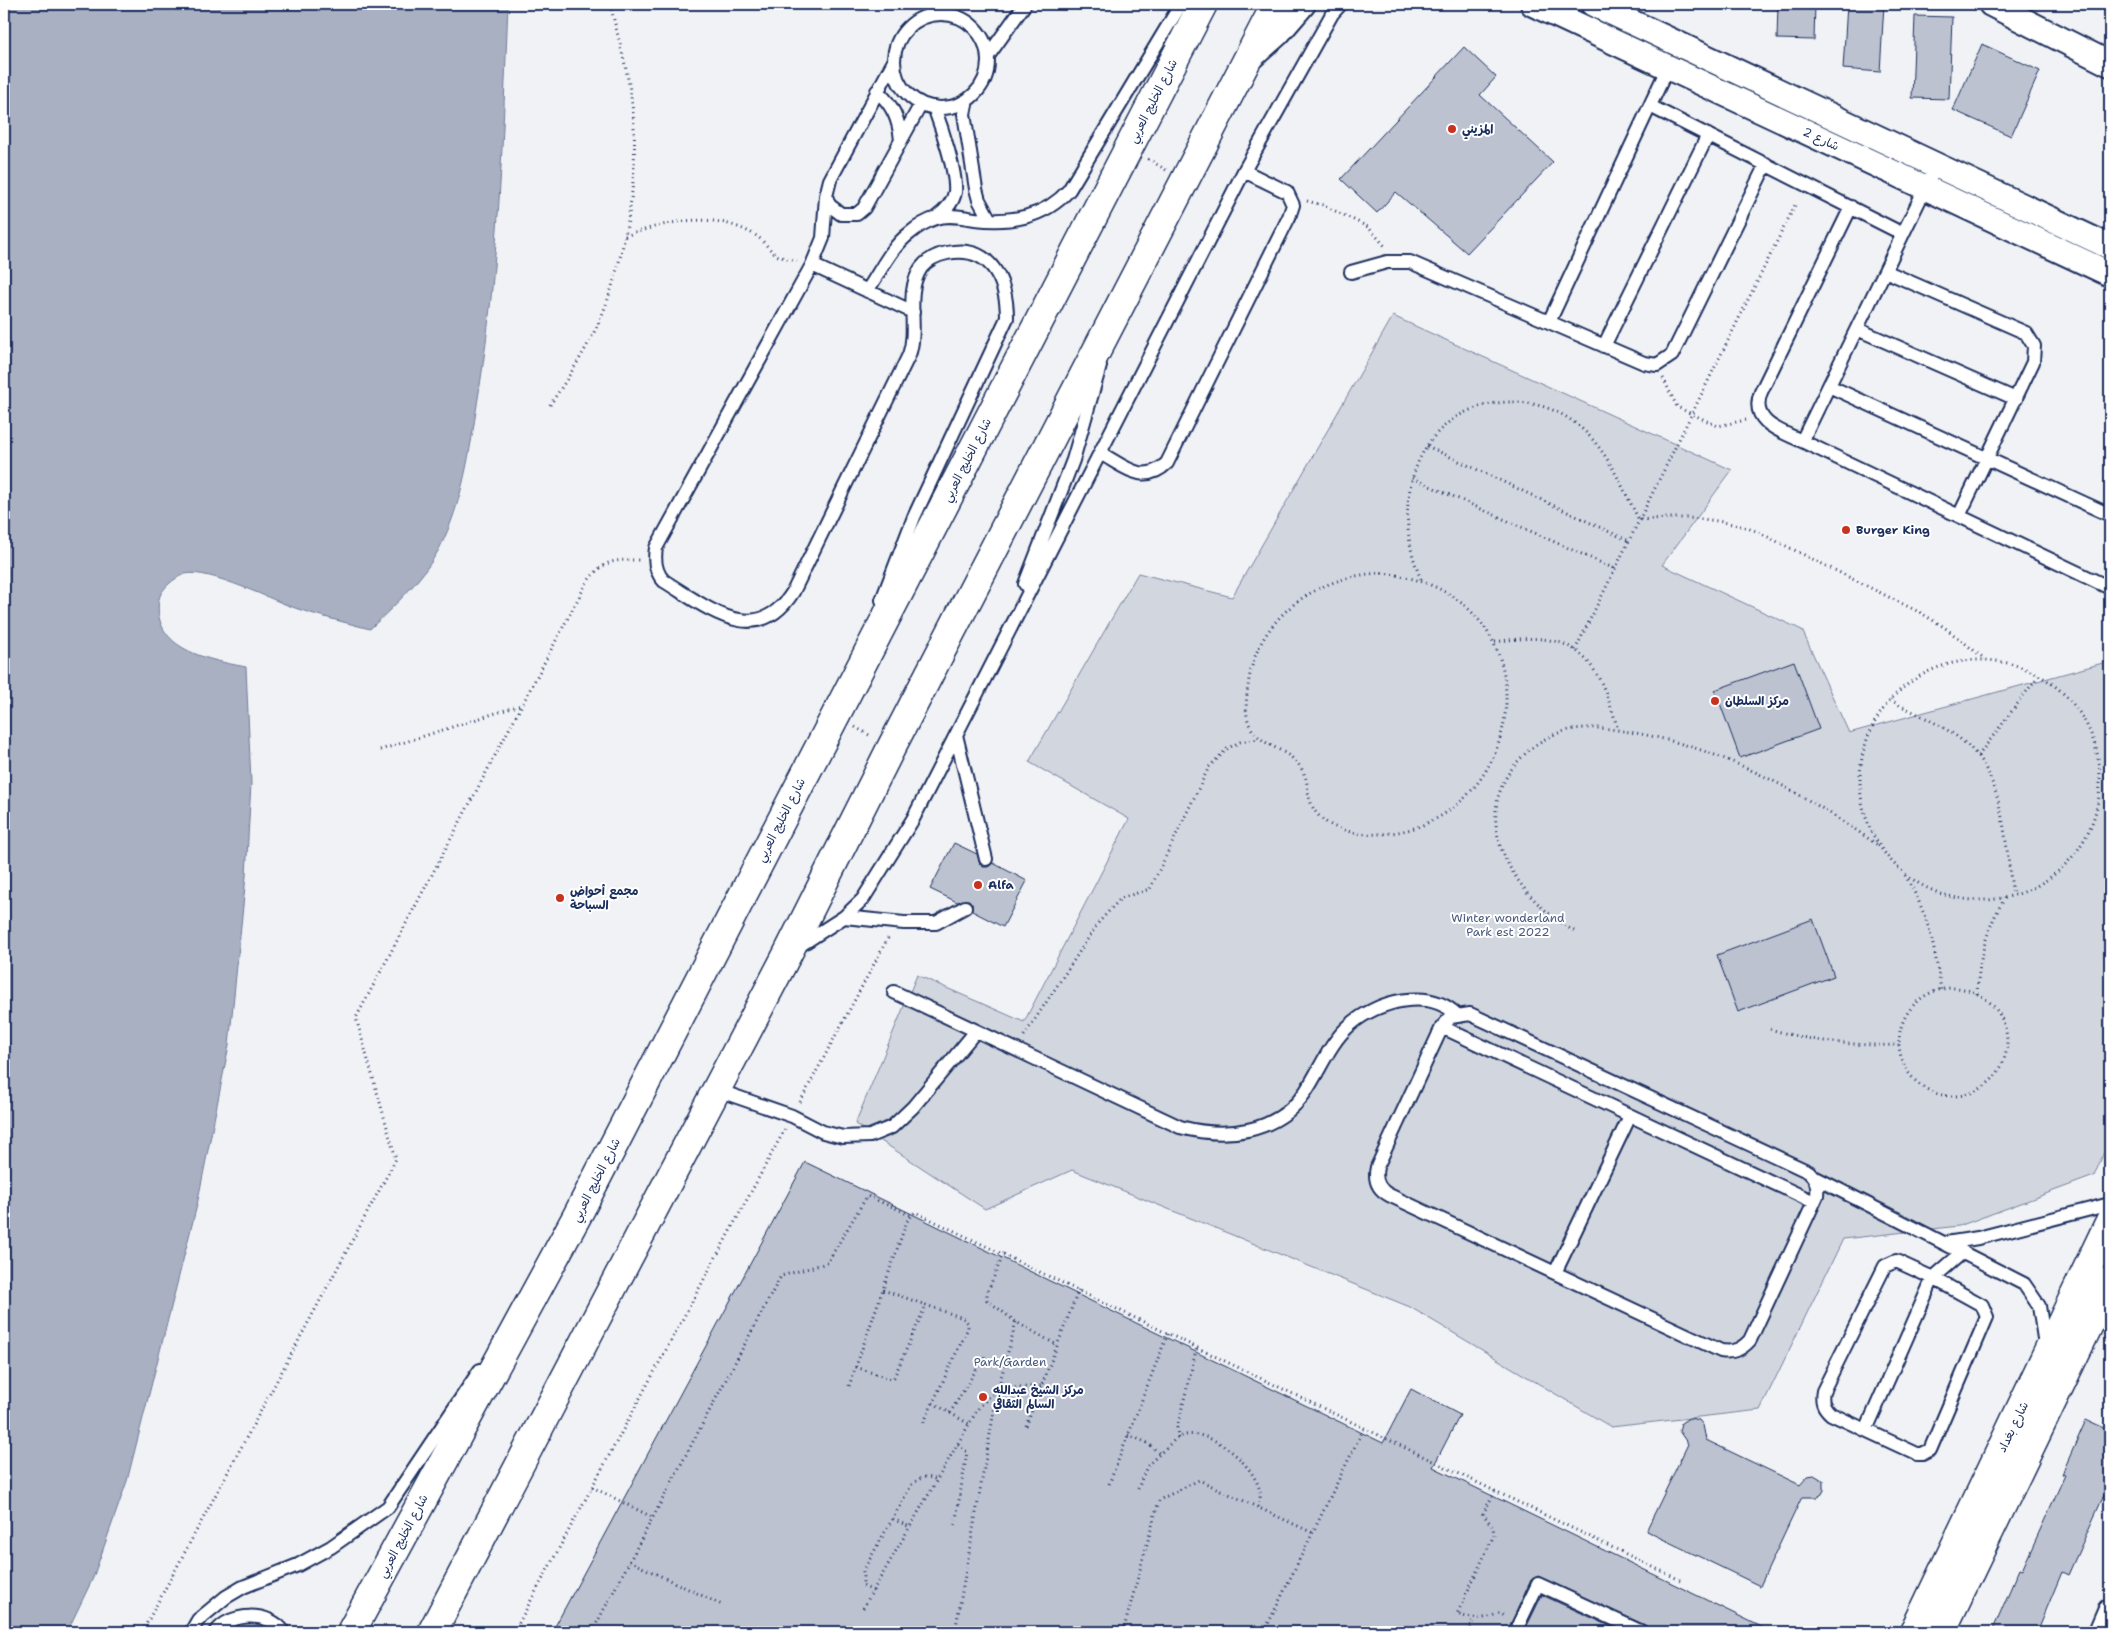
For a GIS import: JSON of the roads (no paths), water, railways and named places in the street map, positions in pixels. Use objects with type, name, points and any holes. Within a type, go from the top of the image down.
[{"type":"main road","name":"شارع الخليج العربي","points":[[351,1632],[578,1216],[1203,4]]},
{"type":"main road","points":[[432,1632],[717,1090],[1276,4]]},
{"type":"main road","name":"شارع بغداد","points":[[1914,1632],[2110,1221]]},
{"type":"main road","name":"شارع بغداد","points":[[1941,1632],[2102,1320],[2110,1281]]},
{"type":"street","points":[[1249,59],[1278,34],[1303,4]]},
{"type":"street","name":"شارع 2","points":[[1593,4],[1936,166],[2108,260]]},
{"type":"street","points":[[1991,4],[2110,64]]},
{"type":"street","name":"شارع 2","points":[[1544,6],[1668,67],[1926,188],[2108,260]]},
{"type":"street","points":[[2100,1632],[2110,1612]]},
{"type":"lane","points":[[894,61],[896,74],[901,86],[921,104],[934,108],[957,105],[967,100],[984,81],[988,56],[1025,4]]},
{"type":"lane","points":[[937,217],[990,220],[1021,218],[1034,215],[1058,202],[1069,190],[1181,4]]},
{"type":"lane","points":[[788,953],[844,917],[863,899],[913,819],[1244,171],[1332,14],[1341,4]]},
{"type":"lane","points":[[852,682],[914,516],[1006,318],[1006,300],[1001,282],[987,261],[978,255],[954,252],[941,254],[922,266],[914,285],[914,329],[909,355],[793,592],[784,606],[774,615],[764,620],[746,622],[732,619],[664,581],[658,572],[655,561],[656,548],[812,265],[824,232],[826,196],[830,180],[894,61],[897,45],[904,31],[916,20],[948,9],[979,32],[988,56]]},
{"type":"lane","points":[[1549,322],[1668,67]]},
{"type":"lane","points":[[877,91],[892,107],[900,128],[901,140]]},
{"type":"lane","points":[[967,100],[964,114],[976,189],[979,200],[990,220]]},
{"type":"lane","points":[[826,196],[829,205],[841,214],[857,214],[864,208],[921,104]]},
{"type":"lane","points":[[1650,106],[1904,234]]},
{"type":"lane","points":[[868,291],[902,239],[937,217],[951,203],[955,183],[942,128],[934,108]]},
{"type":"lane","points":[[1604,346],[1708,135]]},
{"type":"lane","points":[[1351,272],[1398,260],[1410,262],[1644,363],[1657,365],[1672,355],[1766,164]]},
{"type":"lane","points":[[1802,442],[1936,166]]},
{"type":"lane","points":[[1100,453],[1134,472],[1146,474],[1157,473],[1167,463],[1293,205],[1292,198],[1287,192],[1244,171]]},
{"type":"lane","points":[[1851,208],[1761,392],[1758,405],[1762,418],[1769,425],[1802,442],[2110,588]]},
{"type":"lane","points":[[812,265],[913,312]]},
{"type":"lane","points":[[1885,271],[2026,333],[2031,339],[2035,354],[2016,399],[1959,516]]},
{"type":"lane","points":[[1000,649],[1073,460],[1114,317]]},
{"type":"lane","points":[[1857,329],[2016,399]]},
{"type":"lane","points":[[1829,386],[1986,460],[2110,515]]},
{"type":"lane","points":[[956,735],[986,859]]},
{"type":"lane","points":[[844,917],[896,922],[936,923],[965,906]]},
{"type":"lane","points":[[894,992],[1180,1127],[1202,1133],[1225,1134],[1255,1128],[1289,1110],[1305,1093],[1337,1039],[1364,1014],[1381,1007],[1417,1000],[1435,1001],[1448,1006],[1457,1015]]},
{"type":"lane","points":[[1814,1177],[1818,1190],[1814,1202],[1750,1340],[1738,1350],[1721,1351],[1389,1195],[1377,1184],[1377,1167],[1442,1027],[1451,1017],[1457,1015],[1476,1016],[1809,1172],[1814,1177],[2024,1284],[2034,1296],[2039,1306],[2047,1356]]},
{"type":"lane","points":[[1442,1027],[1814,1202]]},
{"type":"lane","points":[[717,1090],[792,1116],[823,1132],[843,1137],[870,1136],[892,1127],[913,1107],[976,1032]]},
{"type":"lane","points":[[1555,1273],[1630,1116]]},
{"type":"lane","points":[[1946,1243],[1978,1238],[2110,1204]]},
{"type":"lane","points":[[1866,1430],[1933,1278],[1963,1252]]},
{"type":"lane","points":[[1896,1261],[1933,1278],[1982,1305],[1988,1317],[1930,1450],[1922,1454],[1830,1414],[1824,1409],[1823,1391],[1885,1266],[1896,1261]]},
{"type":"lane","points":[[191,1632],[198,1620],[211,1606],[242,1587],[298,1565],[331,1547],[388,1507],[481,1369],[516,1329]]},
{"type":"lane","points":[[1517,1628],[1538,1584],[1642,1632]]},
{"type":"lane","points":[[216,1632],[227,1622],[237,1618],[255,1617],[274,1622],[284,1632]]},
{"type":"water","points":[[4,4],[508,4],[496,247],[486,344],[473,430],[462,485],[451,522],[430,564],[412,587],[370,629],[301,610],[225,581],[196,573],[181,576],[165,587],[160,595],[159,616],[164,630],[174,641],[186,650],[201,656],[246,667],[251,783],[246,876],[229,1045],[197,1205],[127,1481],[93,1578],[67,1632],[4,1632]]},
{"type":"place","name":"المزيني","points":[[1452,129]]},
{"type":"place","name":"Burger King","points":[[1846,530]]},
{"type":"place","name":"مركز السلطان","points":[[1715,701]]},
{"type":"place","name":"Alfa","points":[[978,885]]},
{"type":"place","name":"مجمع أحواض السباحة","points":[[560,898]]},
{"type":"place","name":"مركز الشيخ عبدالله السالم الثقافي","points":[[983,1397]]},
{"type":"park label","name":"Winter wonderland Park est 2022","points":[[1508,925]]},
{"type":"park label","name":"Park/Garden","points":[[1010,1362]]}]
